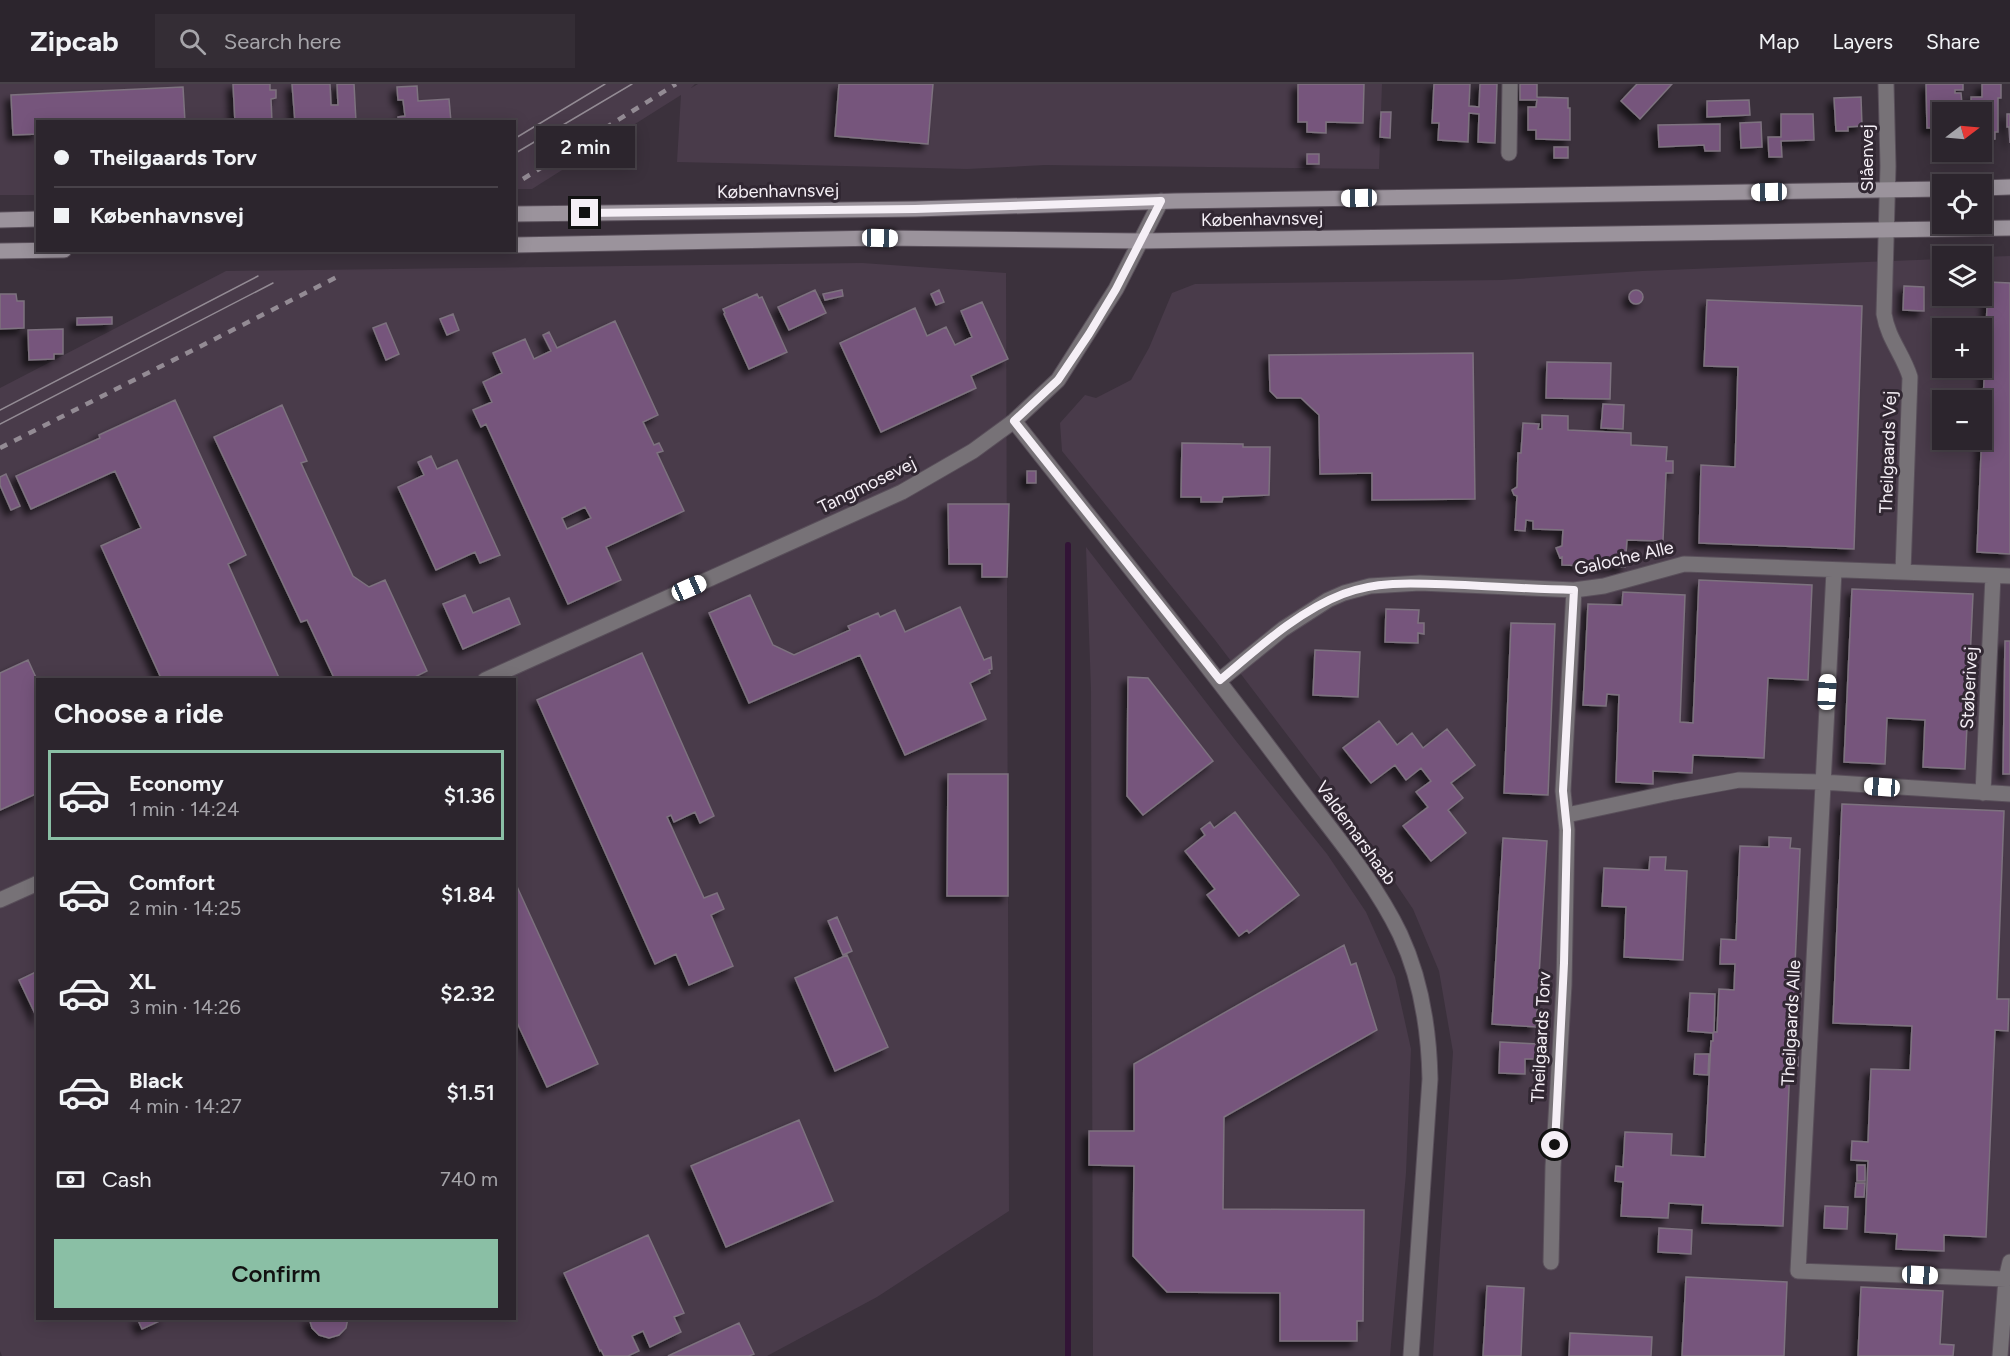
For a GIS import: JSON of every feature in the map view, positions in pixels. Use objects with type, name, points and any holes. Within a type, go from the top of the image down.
[{"type":"main road","points":[[1992,188],[2010,187]]},
{"type":"main road","name":"Københavnsvej","points":[[516,214],[915,209],[1161,201],[1932,189]]},
{"type":"main road","points":[[0,220],[36,219]]},
{"type":"main road","name":"Københavnsvej","points":[[516,245],[880,238],[1141,241],[2010,228]]},
{"type":"main road","points":[[0,251],[36,250]]},
{"type":"street","points":[[1509,153],[1510,84]]},
{"type":"street","name":"Slåenvej","points":[[1886,84],[1886,231]]},
{"type":"street","name":"Tangmosevej","points":[[489,678],[902,492],[962,459],[1014,421],[1058,380],[1116,289],[1161,201]]},
{"type":"street","name":"Theilgaards Vej","points":[[1886,231],[1884,305],[1886,325],[1889,336],[1907,366],[1910,377],[1903,572]]},
{"type":"street","name":"Valdemarshaab","points":[[1014,421],[1220,680],[1371,885],[1401,936],[1426,1022],[1430,1079],[1412,1356]]},
{"type":"street","name":"Galoche Alle","points":[[1220,680],[1296,621],[1328,600],[1370,586],[1420,584],[1574,590],[1604,586],[1684,564],[1994,576]]},
{"type":"street","name":"Theilgaards Alle","points":[[1834,571],[1798,1270],[2006,1279]]},
{"type":"street","points":[[1994,576],[2010,576]]},
{"type":"street","name":"Støberivej","points":[[1983,793],[1994,576]]},
{"type":"street","name":"Theilgaards Torv","points":[[1551,1262],[1553,1167],[1564,985],[1567,815],[1563,791],[1574,590]]},
{"type":"street","points":[[1567,815],[1738,780],[1822,782],[2010,794]]},
{"type":"street","points":[[0,900],[36,884]]},
{"type":"street","points":[[2000,1356],[2006,1279],[2010,1262]]},
{"type":"shaded area","points":[[0,84],[695,84],[691,88],[698,84],[1382,84],[1379,169],[1045,165],[967,169],[677,162],[681,95],[532,189],[516,189],[516,120],[36,120],[36,195],[0,195]]},
{"type":"shaded area","points":[[2010,256],[2010,1356],[1433,1356],[1453,1052],[1439,971],[1413,909],[1361,832],[1215,640],[1062,451],[1060,423],[1085,395],[1096,398],[1131,380],[1149,348],[1172,293],[1195,284],[1501,280],[1642,271],[1932,259],[1932,306],[1992,306],[1992,257]]},
{"type":"shaded area","points":[[862,263],[1006,273],[1009,1211],[877,1297],[767,1356],[2,1356],[0,1351],[0,388],[226,271]]},
{"type":"shaded area","points":[[1086,547],[1236,741],[1327,854],[1366,912],[1395,977],[1411,1049],[1406,1173],[1390,1356],[1093,1356],[1091,690]]},
{"type":"building","points":[[233,84],[270,84],[270,90],[276,90],[276,98],[271,99],[272,120],[235,120]]},
{"type":"building","points":[[292,84],[330,84],[331,105],[338,105],[337,84],[354,84],[356,120],[295,120]]},
{"type":"building","points":[[839,84],[933,84],[928,144],[835,136]]},
{"type":"building","points":[[1298,84],[1364,84],[1363,123],[1326,122],[1326,133],[1307,132],[1307,122],[1298,122]]},
{"type":"building","points":[[1434,84],[1470,84],[1469,106],[1479,107],[1480,84],[1497,84],[1495,143],[1478,142],[1479,114],[1469,113],[1468,142],[1438,140],[1439,123],[1432,123]]},
{"type":"building","points":[[1520,84],[1537,84],[1537,97],[1568,98],[1570,140],[1536,139],[1536,130],[1528,130],[1528,107],[1536,107],[1537,100],[1520,100]]},
{"type":"building","points":[[1637,84],[1672,84],[1640,119],[1621,101]]},
{"type":"building","points":[[1926,84],[1963,84],[1963,90],[1955,90],[1955,93],[1961,93],[1962,102],[1932,102],[1932,128],[1927,128]]},
{"type":"building","points":[[1982,84],[2001,84],[2001,98],[1998,98],[1998,132],[1995,132],[1995,139],[1992,139],[1992,102],[1971,102],[1971,97],[1982,97]]},
{"type":"building","points":[[417,86],[418,101],[449,99],[451,120],[398,120],[398,117],[405,116],[403,100],[398,100],[397,87]]},
{"type":"building","points":[[183,87],[185,120],[36,120],[36,134],[13,135],[11,95]]},
{"type":"building","points":[[1861,97],[1862,126],[1848,127],[1848,131],[1836,131],[1834,98]]},
{"type":"building","points":[[1749,100],[1750,115],[1707,117],[1707,101]]},
{"type":"building","points":[[1381,112],[1391,112],[1390,138],[1380,137]]},
{"type":"building","points":[[1781,114],[1813,114],[1814,140],[1781,141],[1782,157],[1769,157],[1768,137],[1781,137]]},
{"type":"building","points":[[2007,114],[2010,114],[2010,143],[2009,127],[2007,127]]},
{"type":"building","points":[[1761,122],[1762,147],[1741,148],[1740,123]]},
{"type":"building","points":[[1720,124],[1720,151],[1705,151],[1704,145],[1659,147],[1658,125]]},
{"type":"building","points":[[1554,147],[1568,147],[1568,158],[1554,158]]},
{"type":"building","points":[[1307,154],[1319,154],[1319,164],[1307,164]]},
{"type":"building","points":[[1992,282],[2010,283],[2010,554],[1977,552],[1981,450],[1992,450],[1992,390],[1984,390],[1984,378],[1992,378],[1992,318],[1987,318],[1987,306],[1992,306]]},
{"type":"building","points":[[1904,286],[1924,287],[1924,311],[1903,310]]},
{"type":"building","points":[[815,290],[826,313],[789,330],[778,307]]},
{"type":"building","points":[[842,290],[843,296],[825,300],[823,294]]},
{"type":"building","points":[[939,290],[944,302],[936,305],[931,294]]},
{"type":"building","points":[[1636,290],[1641,292],[1643,297],[1641,302],[1636,304],[1631,302],[1629,297],[1631,292]]},
{"type":"building","points":[[0,294],[16,294],[17,301],[24,301],[24,328],[0,329]]},
{"type":"building","points":[[757,294],[759,298],[762,297],[787,352],[749,369],[723,309]]},
{"type":"building","points":[[1707,300],[1862,306],[1854,549],[1699,543],[1701,465],[1735,467],[1738,367],[1704,366]]},
{"type":"building","points":[[982,302],[1008,359],[971,376],[976,388],[881,432],[840,343],[915,308],[927,336],[946,327],[955,345],[972,337],[961,311]]},
{"type":"building","points":[[453,314],[459,330],[447,335],[440,319]]},
{"type":"building","points":[[112,317],[112,324],[77,325],[77,318]]},
{"type":"building","points":[[615,321],[658,415],[643,422],[654,445],[659,443],[663,451],[657,453],[684,511],[606,547],[621,580],[568,604],[486,424],[481,427],[473,410],[492,402],[483,382],[502,373],[493,353],[525,339],[534,359],[551,351],[543,335],[549,332],[557,348]],"holes":[[[585,507],[591,518],[567,529],[562,518]]]},
{"type":"building","points":[[386,323],[399,354],[386,360],[373,328]]},
{"type":"building","points":[[63,329],[63,354],[54,354],[54,359],[29,360],[28,330]]},
{"type":"building","points":[[1473,353],[1475,499],[1372,500],[1372,473],[1320,474],[1319,415],[1301,398],[1277,398],[1270,391],[1269,355]]},
{"type":"building","points":[[1547,362],[1611,363],[1610,399],[1546,398]]},
{"type":"building","points":[[175,400],[246,555],[228,564],[279,678],[156,678],[160,676],[101,546],[141,528],[115,471],[31,509],[16,476],[100,438],[99,435]]},
{"type":"building","points":[[1603,404],[1624,405],[1623,429],[1601,428]]},
{"type":"building","points":[[282,405],[307,461],[301,463],[353,576],[369,587],[385,580],[427,671],[413,678],[334,678],[307,620],[301,622],[214,437]]},
{"type":"building","points":[[1542,415],[1568,416],[1568,430],[1631,433],[1631,445],[1667,447],[1666,461],[1673,461],[1673,473],[1666,473],[1663,541],[1627,540],[1625,567],[1562,565],[1562,557],[1560,558],[1556,548],[1562,546],[1563,530],[1533,529],[1533,521],[1526,520],[1525,531],[1515,530],[1517,496],[1512,490],[1517,487],[1518,453],[1521,453],[1523,423],[1539,424],[1538,429],[1542,429]]},
{"type":"building","points":[[1182,443],[1270,447],[1269,495],[1223,497],[1222,502],[1201,502],[1201,497],[1181,497]]},
{"type":"building","points":[[431,456],[437,469],[457,460],[500,555],[480,563],[475,552],[436,570],[398,487],[424,475],[418,462]]},
{"type":"building","points":[[1027,471],[1036,471],[1036,483],[1027,483]]},
{"type":"building","points":[[6,474],[20,506],[11,510],[0,485],[0,477]]},
{"type":"building","points":[[948,504],[1009,504],[1007,577],[982,577],[982,564],[949,564]]},
{"type":"building","points":[[1699,580],[1812,585],[1808,680],[1768,678],[1764,758],[1693,755],[1692,773],[1653,771],[1653,784],[1616,782],[1619,695],[1607,694],[1606,706],[1583,705],[1588,604],[1622,605],[1623,592],[1685,595],[1680,722],[1693,723]]},
{"type":"building","points":[[1852,589],[1973,594],[1965,769],[1923,767],[1925,720],[1887,718],[1885,764],[1844,762]]},
{"type":"building","points":[[465,595],[473,613],[509,598],[520,624],[463,649],[443,604]]},
{"type":"building","points":[[750,595],[773,645],[794,655],[850,630],[848,626],[878,613],[880,617],[895,610],[905,632],[960,607],[984,660],[991,657],[990,673],[970,683],[986,719],[905,755],[860,655],[749,703],[709,613]]},
{"type":"building","points":[[1386,609],[1419,610],[1418,623],[1424,623],[1424,634],[1418,633],[1418,643],[1385,642]]},
{"type":"building","points":[[1511,623],[1555,624],[1548,795],[1504,793]]},
{"type":"building","points":[[2005,641],[2010,641],[2010,774],[2003,774]]},
{"type":"building","points":[[1315,650],[1360,652],[1358,697],[1313,695]]},
{"type":"building","points":[[642,653],[714,816],[700,823],[695,812],[674,822],[671,815],[667,817],[704,898],[717,893],[724,909],[711,915],[733,966],[689,985],[676,954],[655,964],[537,700]]},
{"type":"building","points":[[28,660],[36,678],[36,794],[0,810],[0,673]]},
{"type":"building","points":[[1128,677],[1148,678],[1213,761],[1143,815],[1127,796]]},
{"type":"building","points":[[1379,721],[1397,745],[1412,733],[1423,748],[1447,729],[1475,765],[1451,783],[1463,798],[1448,810],[1466,833],[1431,861],[1403,826],[1428,807],[1416,792],[1431,781],[1421,768],[1406,780],[1395,765],[1371,783],[1343,748]]},
{"type":"building","points":[[948,774],[1008,774],[1008,896],[947,896]]},
{"type":"building","points":[[1842,804],[2004,811],[1997,999],[2009,999],[2008,1031],[1995,1030],[1986,1237],[1944,1235],[1944,1251],[1896,1249],[1897,1234],[1865,1232],[1868,1161],[1851,1160],[1852,1141],[1868,1142],[1871,1069],[1910,1070],[1912,1026],[1833,1023]]},
{"type":"building","points":[[1235,812],[1299,895],[1249,933],[1247,930],[1239,936],[1207,895],[1215,889],[1185,851],[1205,835],[1201,829],[1210,822],[1214,828]]},
{"type":"building","points":[[1769,837],[1791,838],[1790,848],[1800,849],[1794,988],[1801,988],[1801,997],[1793,997],[1791,1056],[1798,1057],[1798,1066],[1790,1065],[1783,1226],[1702,1223],[1703,1205],[1669,1203],[1668,1218],[1621,1216],[1623,1182],[1615,1181],[1616,1166],[1623,1167],[1625,1132],[1672,1134],[1671,1155],[1705,1157],[1713,1033],[1688,1031],[1690,993],[1715,994],[1714,1032],[1717,1032],[1719,989],[1734,990],[1735,964],[1720,964],[1721,939],[1736,940],[1740,846],[1769,847]]},
{"type":"building","points":[[1503,838],[1547,841],[1536,1027],[1492,1024]]},
{"type":"building","points":[[1650,857],[1666,857],[1665,870],[1687,871],[1683,960],[1624,957],[1626,907],[1602,906],[1604,868],[1649,870]]},
{"type":"building","points":[[516,884],[598,1064],[547,1087],[516,1020]]},
{"type":"building","points":[[837,917],[852,951],[843,955],[828,921]]},
{"type":"building","points":[[1344,945],[1351,965],[1356,963],[1377,1030],[1224,1117],[1223,1209],[1364,1210],[1363,1321],[1357,1321],[1357,1341],[1280,1341],[1280,1293],[1167,1292],[1133,1256],[1134,1166],[1089,1165],[1089,1131],[1134,1131],[1134,1064]]},
{"type":"building","points":[[847,955],[888,1047],[835,1071],[795,978]]},
{"type":"building","points":[[36,972],[36,1016],[19,980]]},
{"type":"building","points":[[1500,1042],[1537,1044],[1537,1059],[1525,1059],[1525,1074],[1499,1073]]},
{"type":"building","points":[[1695,1054],[1709,1054],[1708,1075],[1694,1074]]},
{"type":"building","points":[[799,1120],[833,1201],[726,1247],[691,1166]]},
{"type":"building","points":[[1857,1165],[1865,1165],[1865,1181],[1857,1181]]},
{"type":"building","points":[[1856,1183],[1865,1183],[1864,1197],[1855,1197]]},
{"type":"building","points":[[1825,1206],[1848,1207],[1847,1229],[1824,1228]]},
{"type":"building","points":[[1659,1228],[1692,1230],[1691,1254],[1658,1252]]},
{"type":"building","points":[[648,1235],[684,1313],[674,1317],[681,1332],[650,1347],[643,1331],[632,1336],[639,1351],[628,1356],[604,1356],[564,1273]]},
{"type":"building","points":[[1686,1277],[1787,1282],[1784,1356],[1682,1356]]},
{"type":"building","points":[[1487,1286],[1524,1288],[1521,1356],[1483,1356]]},
{"type":"building","points":[[1861,1287],[1943,1291],[1940,1344],[1954,1345],[1953,1356],[1858,1356]]},
{"type":"building","points":[[138,1320],[162,1320],[142,1329]]},
{"type":"building","points":[[310,1320],[348,1320],[346,1328],[339,1335],[329,1338],[319,1335],[312,1328]]},
{"type":"building","points":[[739,1323],[754,1354],[749,1356],[668,1356]]},
{"type":"building","points":[[1570,1333],[1652,1337],[1651,1356],[1569,1356]]},
{"type":"waterway","points":[[1068,545],[1068,1356]]},
{"type":"tram line","points":[[516,138],[605,84]]},
{"type":"tram line","points":[[516,153],[632,84]]},
{"type":"tram line","points":[[0,410],[258,276]]},
{"type":"tram line","points":[[0,424],[273,283]]},
{"type":"railway","points":[[523,179],[676,84]]},
{"type":"railway","points":[[0,448],[337,277]]},
{"type":"route","points":[[585,213],[915,209],[1161,201],[1116,289],[1089,334],[1058,380],[1014,421],[1220,680],[1296,621],[1328,600],[1358,589],[1370,586],[1420,584],[1574,590],[1563,791],[1567,815],[1564,963],[1555,1145]]}]
